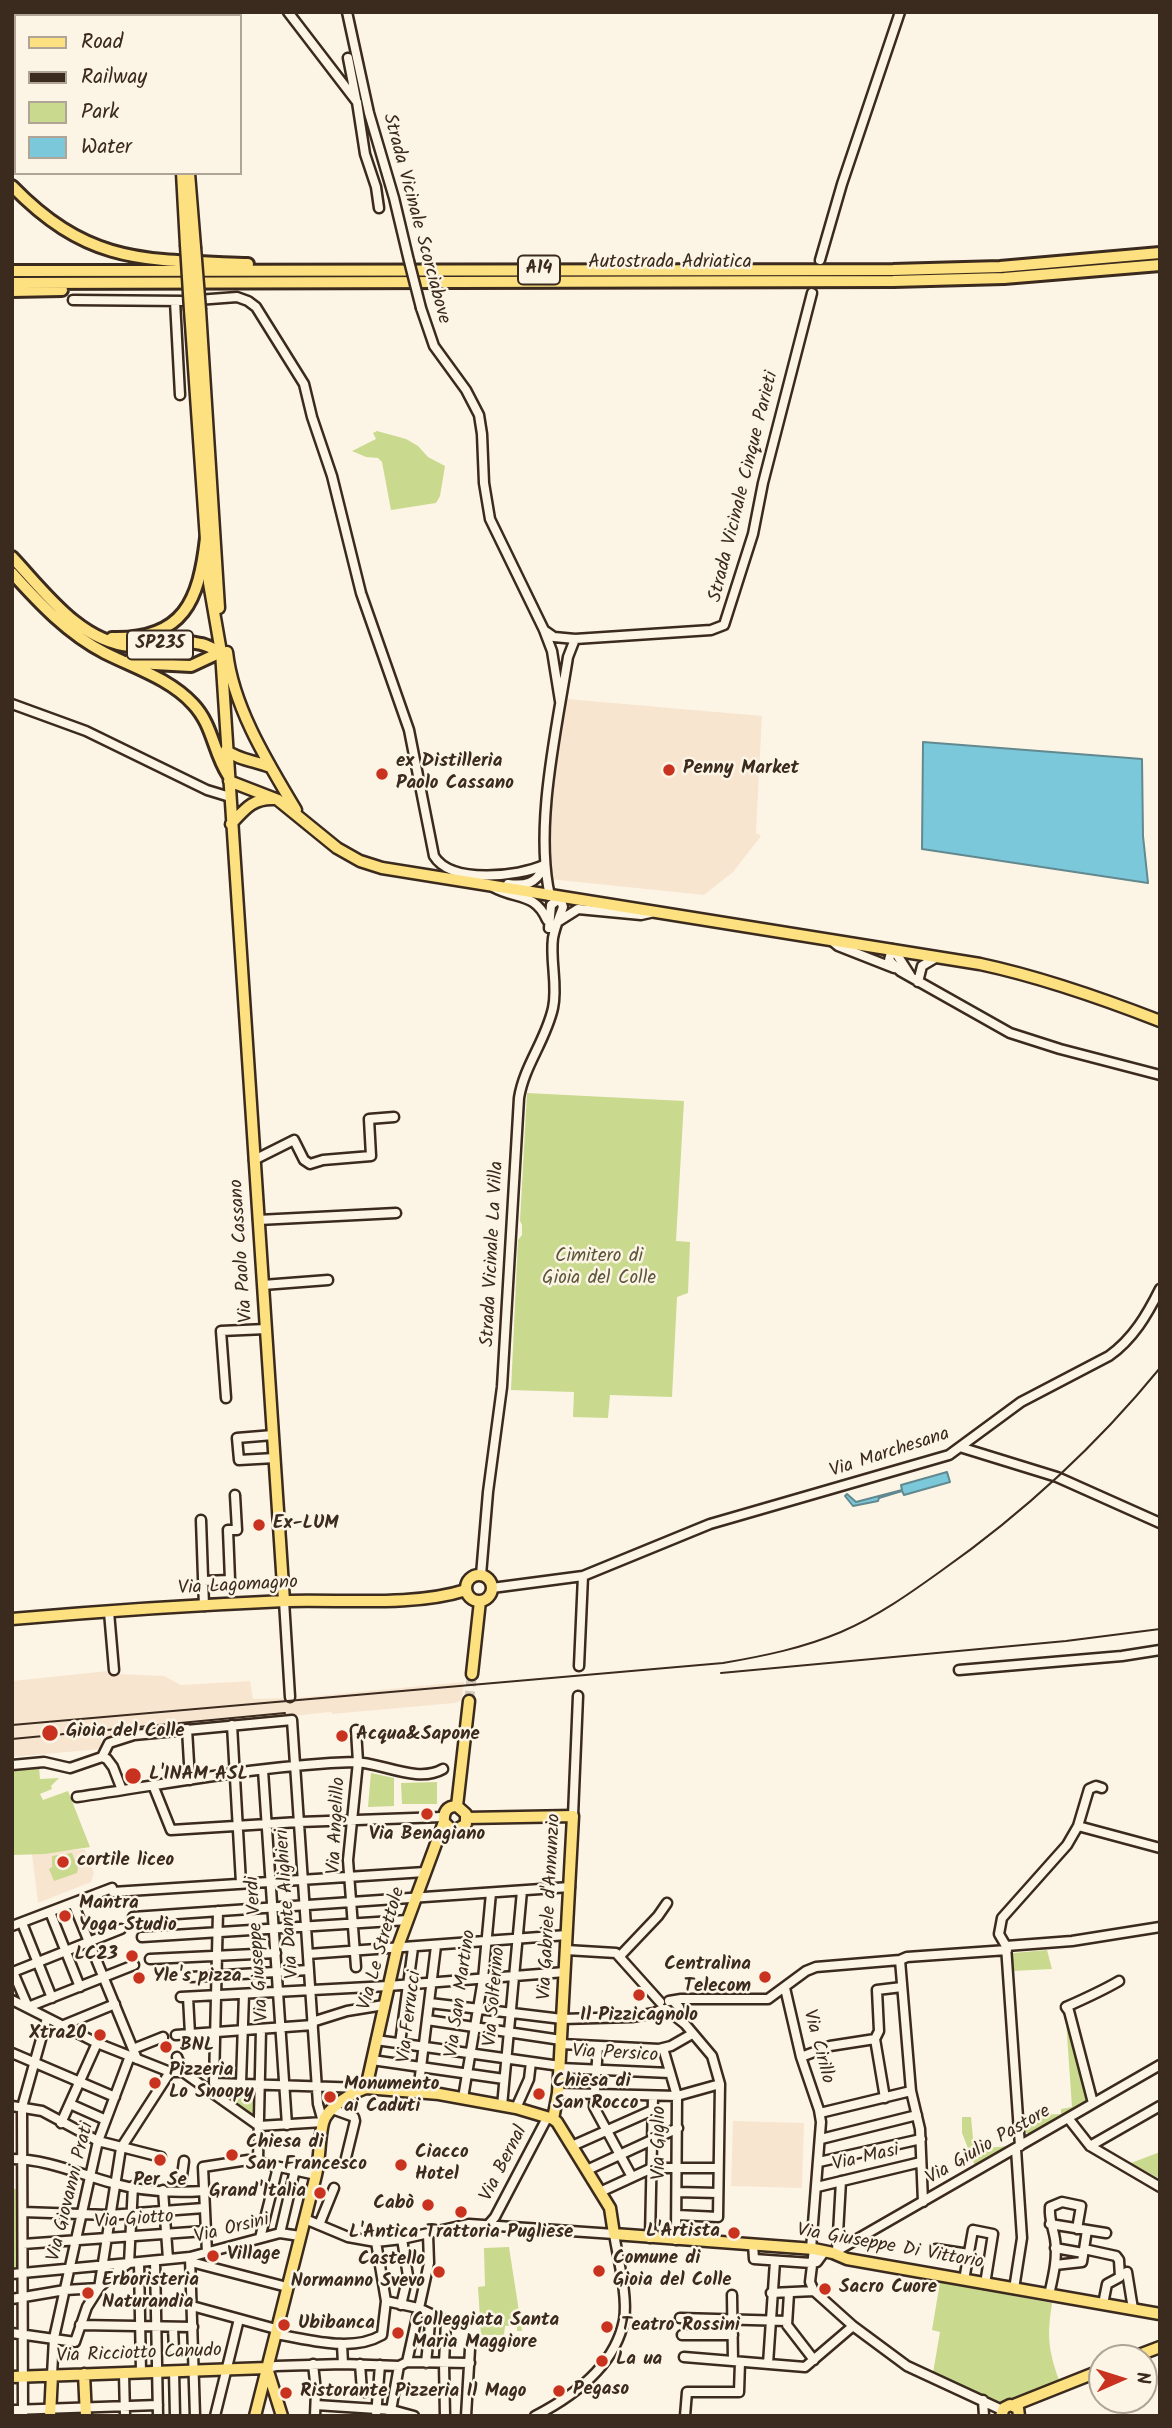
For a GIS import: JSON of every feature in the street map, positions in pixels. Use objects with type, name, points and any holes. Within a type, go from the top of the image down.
[{"type":"highway","points":[[12,186],[43,216],[66,232],[97,247],[131,257],[334,271]]},
{"type":"highway","name":"Autostrada Adriatica","points":[[12,271],[892,270],[1066,262],[1160,253]]},
{"type":"highway","name":"Autostrada Adriatica","points":[[12,283],[879,281],[1004,278],[1160,265]]},
{"type":"highway","points":[[12,291],[114,289],[186,283]]},
{"type":"highway","points":[[12,557],[69,616],[98,636],[142,637],[164,629],[179,617],[198,589],[206,538]]},
{"type":"highway","points":[[12,573],[39,604],[71,630],[94,646],[160,680],[192,703],[208,724],[221,764],[228,775]]},
{"type":"highway","name":"SP235","points":[[98,636],[131,646],[170,642],[195,643],[221,651]]},
{"type":"highway","name":"SP235","points":[[117,657],[154,664],[191,666],[221,651]]},
{"type":"main road","name":"SP235","points":[[182,175],[219,614],[230,799]]},
{"type":"main road","name":"SP235","points":[[189,175],[190,246]]},
{"type":"main road","name":"SP235","points":[[195,310],[209,583],[221,651]]},
{"type":"main road","points":[[219,614],[233,686],[270,767],[299,817]]},
{"type":"main road","points":[[226,750],[242,759],[270,767]]},
{"type":"main road","points":[[242,759],[228,775],[278,800],[337,848],[370,864],[398,872],[893,949],[1019,973],[1099,998],[1160,1021]]},
{"type":"main road","name":"Via Paolo Cassano","points":[[230,799],[284,1601]]},
{"type":"main road","points":[[232,824],[251,804],[264,799],[278,800]]},
{"type":"main road","points":[[481,1575],[488,1578],[492,1588],[487,1598],[480,1601],[472,1599],[466,1590],[470,1578],[481,1575]]},
{"type":"main road","name":"Via Lagomagno","points":[[12,1619],[284,1601],[387,1600],[466,1590]]},
{"type":"main road","points":[[472,1674],[480,1601]]},
{"type":"main road","points":[[457,1806],[469,1701]]},
{"type":"main road","points":[[457,1806],[464,1810],[467,1818],[463,1827],[456,1830],[450,1828],[444,1820],[449,1808],[457,1806]]},
{"type":"main road","points":[[467,1818],[573,1816]]},
{"type":"main road","name":"Via Gabriele d'Annunzio","points":[[550,2118],[558,2093],[560,2067],[573,1816]]},
{"type":"main road","name":"Via Le Strettole","points":[[366,2088],[397,1949],[444,1820]]},
{"type":"main road","points":[[255,2416],[316,2175],[323,2122],[332,2109],[356,2092],[366,2088],[463,2098],[516,2108],[550,2118],[557,2122],[610,2208],[614,2234]]},
{"type":"main road","name":"Via Giuseppe Di Vittorio","points":[[614,2234],[812,2249],[831,2252],[847,2259],[1159,2314]]},
{"type":"main road","points":[[267,2368],[282,2416]]},
{"type":"main road","name":"Via Ricciotto Canudo","points":[[18,2376],[267,2368]]},
{"type":"main road","points":[[85,2374],[86,2412]]},
{"type":"main road","points":[[51,2412],[52,2375]]},
{"type":"main road","points":[[1000,2413],[1009,2405],[1019,2413],[1032,2399],[1088,2376]]},
{"type":"street","points":[[288,12],[357,102]]},
{"type":"street","name":"Strada Vicinale Scorciabove","points":[[347,12],[352,56],[421,308],[434,346],[445,365],[466,390],[479,415],[484,483],[490,519],[552,651],[560,701],[547,801],[544,865],[545,879],[555,897]]},
{"type":"street","points":[[820,260],[842,184],[900,12]]},
{"type":"street","points":[[334,72],[352,56]]},
{"type":"street","points":[[352,56],[365,154],[376,187],[379,208]]},
{"type":"street","name":"Strada Vicinale Cinque Parieti","points":[[544,630],[550,636],[575,639],[711,630],[724,625],[752,534],[811,293]]},
{"type":"street","points":[[73,300],[175,301],[232,297],[248,300],[262,314],[304,384],[332,476],[360,593],[409,730],[436,860],[445,867],[489,877],[544,865]]},
{"type":"street","points":[[175,301],[180,395]]},
{"type":"street","points":[[562,639],[552,651],[564,654],[570,649]]},
{"type":"street","points":[[560,701],[570,649],[575,639]]},
{"type":"street","points":[[12,704],[86,731],[230,799]]},
{"type":"street","points":[[493,887],[528,884],[538,876],[544,865]]},
{"type":"street","name":"Strada Vicinale La Villa","points":[[481,1575],[488,1492],[501,1397],[519,1098],[525,1071],[553,1008],[555,984],[553,925],[534,901],[503,893],[493,887]]},
{"type":"street","points":[[555,897],[551,905],[553,925],[578,909],[641,915],[653,912]]},
{"type":"street","points":[[829,939],[838,946],[900,971],[1010,1033],[1060,1049],[1160,1074]]},
{"type":"street","points":[[893,949],[889,960],[900,971]]},
{"type":"street","points":[[893,949],[918,982]]},
{"type":"street","points":[[918,982],[922,966],[937,957]]},
{"type":"street","points":[[254,1160],[294,1140],[304,1160],[310,1164],[323,1160],[371,1156],[369,1119],[394,1117]]},
{"type":"street","points":[[258,1220],[396,1213]]},
{"type":"street","points":[[263,1284],[328,1280]]},
{"type":"street","name":"Via Marchesana","points":[[583,1576],[710,1524],[950,1455],[1021,1402],[1122,1347],[1142,1321],[1160,1289]]},
{"type":"street","points":[[226,1398],[221,1331],[266,1329]]},
{"type":"street","points":[[273,1435],[237,1438],[239,1460],[275,1458]]},
{"type":"street","points":[[962,1448],[1057,1477],[1160,1523]]},
{"type":"street","points":[[203,1581],[230,1580],[228,1530],[237,1530],[235,1494]]},
{"type":"street","points":[[201,1520],[204,1606]]},
{"type":"street","points":[[492,1588],[583,1576],[579,1666]]},
{"type":"street","name":"Via Paolo Cassano","points":[[284,1601],[290,1697]]},
{"type":"street","points":[[108,1612],[114,1670]]},
{"type":"street","points":[[959,1670],[1111,1657],[1160,1650]]},
{"type":"street","name":"Via Gabriele d'Annunzio","points":[[573,1816],[578,1696]]},
{"type":"street","name":"Via Dante Alighieri","points":[[232,1725],[292,1720],[318,2104],[323,2122]]},
{"type":"street","points":[[102,1758],[105,1748],[115,1740],[134,1735],[232,1725],[241,1883]]},
{"type":"street","points":[[187,1730],[190,1780]]},
{"type":"street","name":"Via Angelillo","points":[[356,1730],[358,1762],[349,1877],[356,1966]]},
{"type":"street","points":[[12,1765],[44,1762],[71,1768],[102,1758],[107,1759],[122,1790]]},
{"type":"street","points":[[77,1797],[295,1766],[358,1762],[414,1773],[436,1773],[443,1769]]},
{"type":"street","name":"Via Giuseppe Verdi","points":[[263,1770],[287,2125]]},
{"type":"street","points":[[153,1785],[171,1830],[352,1820],[444,1820]]},
{"type":"street","points":[[1014,2289],[1022,2238],[1006,1948],[999,1931],[1003,1914],[1058,1857],[1077,1826],[1089,1789],[1096,1786],[1102,1788]]},
{"type":"street","points":[[1077,1826],[1160,1848]]},
{"type":"street","points":[[12,1926],[112,1890],[425,1872]]},
{"type":"street","points":[[133,1917],[569,1887]]},
{"type":"street","name":"Via Solferino","points":[[502,2106],[522,1891]]},
{"type":"street","name":"Via San Martino","points":[[463,2098],[483,1979],[491,1893]]},
{"type":"street","points":[[73,1903],[134,2055]]},
{"type":"street","points":[[620,1956],[667,1903]]},
{"type":"street","points":[[50,1912],[80,1987]]},
{"type":"street","points":[[207,2092],[214,2082],[218,1912]]},
{"type":"street","points":[[142,1937],[408,1920]]},
{"type":"street","points":[[22,1923],[52,1997]]},
{"type":"street","points":[[430,2003],[562,2019],[632,2017],[654,2012],[666,2004],[764,2000],[816,1968],[1072,1941],[1160,1927]]},
{"type":"street","points":[[28,2007],[13,1972],[121,1929]]},
{"type":"street","points":[[308,1955],[567,1935]]},
{"type":"street","name":"Via Ferrucci","points":[[418,2092],[436,1946]]},
{"type":"street","points":[[400,2043],[413,1948]]},
{"type":"street","points":[[566,1950],[612,1952],[620,1956],[712,2056],[720,2084],[718,2217],[677,2215]]},
{"type":"street","points":[[150,1959],[275,1953]]},
{"type":"street","points":[[900,1960],[911,2091],[921,2139],[923,2202]]},
{"type":"street","points":[[28,2007],[134,1965]]},
{"type":"street","points":[[191,1977],[309,1970]]},
{"type":"street","points":[[190,2034],[184,1997],[388,1986],[565,1972]]},
{"type":"street","points":[[1093,2103],[1066,2007],[1119,1981]]},
{"type":"street","points":[[885,2098],[875,2039],[879,2031],[877,1990],[902,1987]]},
{"type":"street","name":"Via Cirillo","points":[[785,1988],[801,2057],[820,2113],[821,2139],[810,2282],[814,2291]]},
{"type":"street","points":[[241,2084],[244,1994]]},
{"type":"street","points":[[12,2000],[97,2043],[134,2055],[170,2072],[183,2073]]},
{"type":"street","points":[[64,2025],[115,2004]]},
{"type":"street","points":[[176,2035],[312,2023],[347,2011],[384,2004]]},
{"type":"street","points":[[23,2413],[18,2376],[23,2334],[22,2107],[47,2018]]},
{"type":"street","points":[[427,2020],[598,2046],[663,2048],[692,2034]]},
{"type":"street","points":[[258,2161],[261,2029]]},
{"type":"street","points":[[134,2055],[163,2036]]},
{"type":"street","points":[[801,2057],[830,2046],[875,2039]]},
{"type":"street","name":"Via Persico","points":[[376,2040],[560,2067],[670,2073]]},
{"type":"street","points":[[61,2123],[97,2043]]},
{"type":"street","points":[[598,2046],[594,2107],[632,2177]]},
{"type":"street","name":"Via Giglio","points":[[663,2048],[677,2096],[676,2240]]},
{"type":"street","points":[[12,2053],[115,2097]]},
{"type":"street","name":"Via Giovanni Prati","points":[[52,2375],[54,2338],[98,2141],[134,2055]]},
{"type":"street","points":[[177,2057],[183,2073],[259,2126],[323,2122]]},
{"type":"street","points":[[372,2060],[504,2080]]},
{"type":"street","points":[[516,2108],[529,2078],[531,2062]]},
{"type":"street","name":"Via Giulio Pastore","points":[[811,2263],[923,2202],[1160,2065]]},
{"type":"street","points":[[99,2288],[121,2148],[170,2072]]},
{"type":"street","points":[[214,2082],[366,2088]]},
{"type":"street","points":[[558,2093],[677,2096],[720,2084]]},
{"type":"street","points":[[820,2113],[911,2091]]},
{"type":"street","points":[[650,2238],[653,2096]]},
{"type":"street","points":[[70,2104],[106,2120]]},
{"type":"street","points":[[12,2106],[42,2112],[98,2141],[161,2157]]},
{"type":"street","points":[[1090,2146],[1160,2106]]},
{"type":"street","points":[[332,2109],[354,2117],[355,2121],[345,2162]]},
{"type":"street","points":[[572,2146],[653,2110]]},
{"type":"street","points":[[821,2139],[917,2115]]},
{"type":"street","name":"Via Bernal","points":[[489,2224],[550,2118]]},
{"type":"street","points":[[1068,2118],[1090,2146],[1160,2187]]},
{"type":"street","points":[[587,2170],[678,2128]]},
{"type":"street","points":[[819,2162],[921,2139]]},
{"type":"street","points":[[12,2159],[38,2161],[115,2184],[185,2192],[204,2190]]},
{"type":"street","points":[[207,2253],[203,2167],[248,2160],[316,2175]]},
{"type":"street","points":[[181,2183],[184,2161]]},
{"type":"street","name":"Via Masi","points":[[817,2187],[922,2162]]},
{"type":"street","points":[[260,2238],[278,2167]]},
{"type":"street","points":[[600,2192],[652,2168],[718,2168]]},
{"type":"street","points":[[280,2233],[295,2170]]},
{"type":"street","points":[[831,2252],[841,2181]]},
{"type":"street","points":[[12,2184],[23,2184]]},
{"type":"street","points":[[12,2333],[75,2342],[87,2307],[99,2288],[129,2263],[133,2186]]},
{"type":"street","points":[[319,2225],[334,2188]]},
{"type":"street","points":[[163,2190],[168,2259]]},
{"type":"street","points":[[677,2192],[718,2191]]},
{"type":"street","points":[[1049,2295],[1055,2266],[1055,2240],[1050,2224],[1050,2207],[1062,2202],[1081,2206],[1077,2229]]},
{"type":"street","points":[[23,2212],[111,2215],[204,2208]]},
{"type":"street","points":[[305,2219],[348,2237],[376,2242],[469,2224],[614,2234],[624,2302],[621,2328],[604,2364],[579,2388],[535,2416]]},
{"type":"street","points":[[1050,2224],[1106,2233]]},
{"type":"street","points":[[964,2280],[973,2230],[993,2234],[985,2284]]},
{"type":"street","points":[[1055,2266],[1082,2262],[1087,2230]]},
{"type":"street","name":"Via Giotto","points":[[23,2244],[205,2231]]},
{"type":"street","name":"Via Orsini","points":[[12,2274],[190,2259],[280,2233],[300,2236]]},
{"type":"street","points":[[391,2413],[429,2263],[428,2234]]},
{"type":"street","points":[[401,2305],[408,2276],[402,2239]]},
{"type":"street","points":[[192,2306],[276,2332],[342,2344],[374,2339],[382,2335],[386,2301],[376,2242]]},
{"type":"street","points":[[753,2244],[754,2259],[811,2263]]},
{"type":"street","points":[[1055,2248],[1116,2256],[1121,2274],[1107,2284],[1103,2304]]},
{"type":"street","points":[[936,2249],[969,2254]]},
{"type":"street","points":[[195,2416],[190,2259],[287,2287]]},
{"type":"street","points":[[155,2261],[158,2416]]},
{"type":"street","points":[[768,2364],[775,2261]]},
{"type":"street","points":[[139,2262],[141,2372]]},
{"type":"street","points":[[1127,2272],[1133,2309]]},
{"type":"street","points":[[12,2299],[65,2290],[99,2288]]},
{"type":"street","points":[[771,2293],[814,2291],[853,2326],[907,2365],[983,2400],[1000,2413]]},
{"type":"street","points":[[789,2293],[787,2325],[814,2360]]},
{"type":"street","points":[[685,2416],[687,2392],[739,2392],[732,2295]]},
{"type":"street","points":[[386,2301],[418,2308],[446,2321],[445,2416]]},
{"type":"street","points":[[426,2363],[431,2314]]},
{"type":"street","points":[[680,2318],[787,2321]]},
{"type":"street","points":[[215,2416],[239,2319]]},
{"type":"street","points":[[80,2325],[193,2327]]},
{"type":"street","points":[[684,2357],[805,2367],[853,2326]]},
{"type":"street","points":[[173,2327],[174,2350]]},
{"type":"street","points":[[682,2335],[733,2335]]},
{"type":"street","points":[[342,2344],[343,2364]]},
{"type":"street","points":[[467,2416],[470,2349]]},
{"type":"street","points":[[267,2368],[313,2364],[470,2363]]},
{"type":"street","points":[[313,2364],[316,2416]]},
{"type":"street","points":[[360,2364],[362,2390],[365,2392]]},
{"type":"street","points":[[377,2412],[380,2365]]},
{"type":"street","points":[[174,2371],[175,2416]]},
{"type":"street","points":[[124,2373],[125,2411]]},
{"type":"street","points":[[983,2400],[984,2416]]},
{"type":"street","points":[[12,2410],[23,2413],[125,2411],[158,2405]]},
{"type":"street","points":[[316,2405],[333,2411],[414,2416]]},
{"type":"street","points":[[553,2406],[558,2416]]},
{"type":"shaded area","points":[[567,699],[762,716],[756,833],[761,836],[733,872],[704,895],[549,879],[553,785]]},
{"type":"shaded area","points":[[118,1670],[120,1674],[164,1676],[181,1685],[250,1681],[253,1699],[296,1698],[464,1682],[462,1700],[455,1703],[331,1712],[124,1733],[101,1738],[101,1749],[12,1757],[12,1681]]},
{"type":"shaded area","points":[[85,1849],[94,1873],[91,1882],[38,1903],[32,1854]]},
{"type":"shaded area","points":[[733,2121],[804,2123],[802,2188],[731,2186]]},
{"type":"green space","points":[[377,431],[406,439],[418,446],[428,457],[445,466],[440,496],[436,503],[391,510],[382,462],[378,458],[366,457],[352,451],[376,439],[373,433]]},
{"type":"green space","name":"Cimitero di Gioia del Colle","points":[[527,1093],[684,1101],[676,1241],[690,1242],[688,1293],[677,1297],[672,1397],[610,1395],[608,1418],[573,1417],[574,1392],[511,1390],[518,1240],[522,1235],[520,1221]]},
{"type":"green space","points":[[39,1767],[40,1779],[59,1778],[51,1786],[52,1789],[40,1794],[43,1800],[68,1791],[90,1847],[45,1854],[12,1855],[12,1769]]},
{"type":"green space","points":[[371,1773],[394,1778],[394,1806],[368,1807]]},
{"type":"green space","points":[[437,1782],[437,1804],[402,1804],[401,1783]]},
{"type":"green space","name":"cortile liceo","points":[[72,1853],[78,1868],[77,1873],[54,1881],[49,1869],[52,1867],[52,1856]]},
{"type":"green space","points":[[1047,1950],[1052,1969],[1012,1971],[1013,1953]]},
{"type":"green space","points":[[1066,2020],[1090,2099],[1033,2133],[1026,2133],[1022,2116],[1061,2114],[1061,2109],[1072,2107]]},
{"type":"green space","points":[[258,2086],[257,2118],[231,2098],[234,2087]]},
{"type":"green space","points":[[962,2117],[971,2117],[974,2149],[1009,2146],[975,2166],[962,2133]]},
{"type":"green space","points":[[1160,2152],[1160,2179],[1131,2163]]},
{"type":"green space","points":[[12,2189],[21,2189],[21,2269],[12,2271]]},
{"type":"green space","points":[[509,2247],[522,2331],[517,2331],[517,2325],[505,2326],[504,2335],[481,2335],[478,2287],[485,2286],[484,2248]]},
{"type":"green space","points":[[940,2282],[1052,2303],[1050,2342],[1059,2380],[1002,2405],[933,2373],[940,2332],[932,2330]]},
{"type":"water","points":[[923,742],[1142,759],[1143,836],[1148,883],[922,849]]},
{"type":"water","points":[[947,1472],[950,1482],[904,1495],[902,1491],[879,1498],[878,1501],[853,1506],[845,1496],[847,1494],[856,1502],[902,1490],[901,1485]]},
{"type":"tunnel","points":[[469,1701],[472,1674]]},
{"type":"railway","points":[[12,1725],[723,1663],[812,1643],[855,1626],[893,1604],[1001,1526],[1084,1451],[1160,1368]]},
{"type":"railway","points":[[721,1673],[1066,1641],[1160,1629]]},
{"type":"railway","points":[[12,1739],[285,1713]]},
{"type":"place","name":"Penny Market","points":[[669,770]]},
{"type":"place","name":"ex Distilleria Paolo Cassano","points":[[382,774]]},
{"type":"place","name":"Ex-LUM","points":[[259,1525]]},
{"type":"place","name":"Gioia del Colle","points":[[50,1733]]},
{"type":"place","name":"Acqua&Sapone","points":[[342,1736]]},
{"type":"place","name":"L'INAM ASL","points":[[133,1776]]},
{"type":"place","name":"Via Benagiano","points":[[427,1814]]},
{"type":"place","name":"cortile liceo","points":[[63,1862]]},
{"type":"place","name":"Mantra Yoga Studio","points":[[65,1916]]},
{"type":"place","name":"LC23","points":[[132,1956]]},
{"type":"place","name":"Centralina Telecom","points":[[765,1977]]},
{"type":"place","name":"Yle's pizza","points":[[139,1978]]},
{"type":"place","name":"Il Pizzicagnolo","points":[[639,1995]]},
{"type":"place","name":"Xtra20","points":[[100,2035]]},
{"type":"place","name":"BNL","points":[[166,2047]]},
{"type":"place","name":"Pizzeria Lo Snoopy","points":[[155,2083]]},
{"type":"place","name":"Chiesa di San Rocco","points":[[539,2094]]},
{"type":"place","name":"Monumento ai Caduti","points":[[330,2097]]},
{"type":"place","name":"Chiesa di San Francesco","points":[[232,2155]]},
{"type":"place","name":"Per Se","points":[[160,2160]]},
{"type":"place","name":"Ciacco Hotel","points":[[401,2165]]},
{"type":"place","name":"Grand'Italia","points":[[320,2193]]},
{"type":"place","name":"Cabò","points":[[428,2205]]},
{"type":"place","name":"L'Antica Trattoria Pugliese","points":[[461,2212]]},
{"type":"place","name":"L'Artista","points":[[734,2233]]},
{"type":"place","name":"Village","points":[[213,2256]]},
{"type":"place","name":"Comune di Gioia del Colle","points":[[599,2271]]},
{"type":"place","name":"Castello Normanno Svevo","points":[[439,2272]]},
{"type":"place","name":"Sacro Cuore","points":[[825,2289]]},
{"type":"place","name":"Erboristeria Naturandia","points":[[88,2293]]},
{"type":"place","name":"Ubibanca","points":[[284,2325]]},
{"type":"place","name":"Teatro Rossini","points":[[607,2327]]},
{"type":"place","name":"Colleggiata Santa Maria Maggiore","points":[[398,2333]]},
{"type":"place","name":"La ua","points":[[602,2361]]},
{"type":"place","name":"Pegaso","points":[[559,2391]]},
{"type":"place","name":"Ristorante Pizzeria Il Mago","points":[[286,2393]]}]
